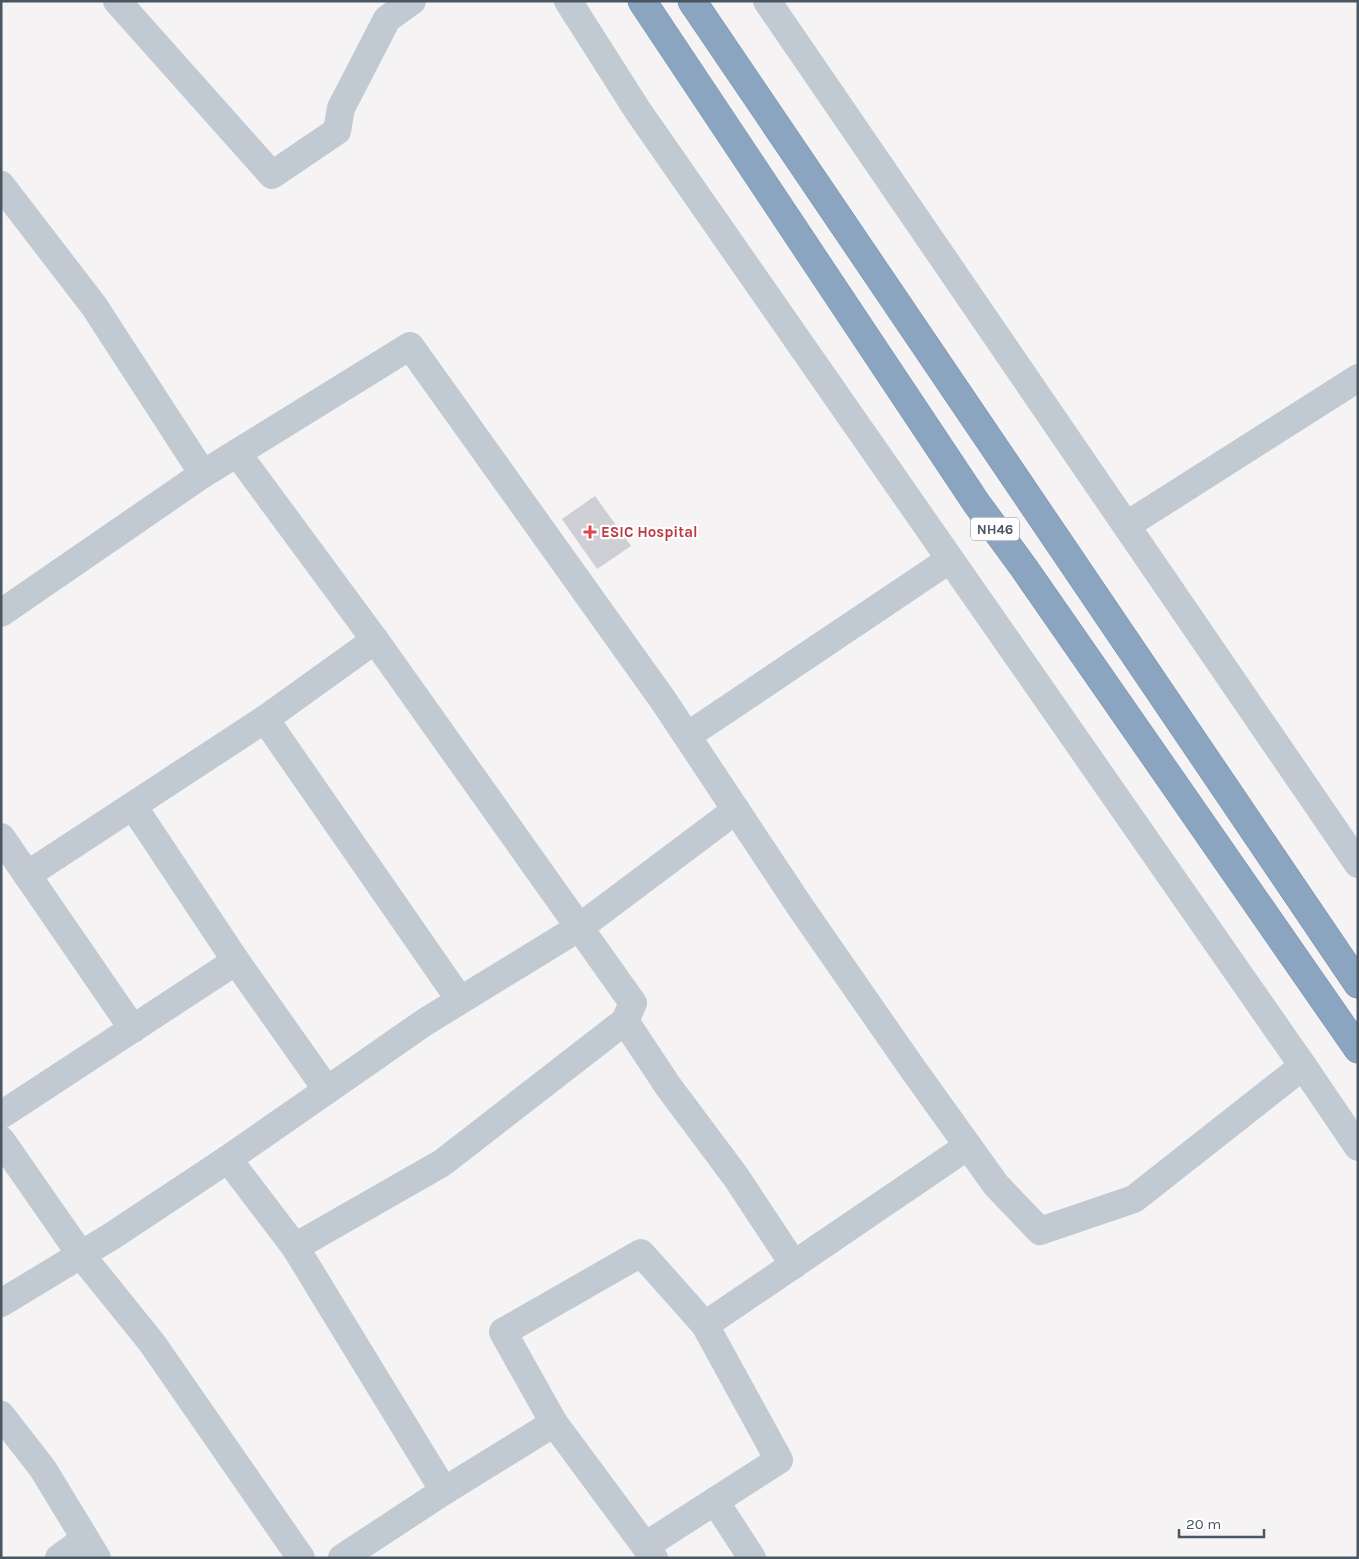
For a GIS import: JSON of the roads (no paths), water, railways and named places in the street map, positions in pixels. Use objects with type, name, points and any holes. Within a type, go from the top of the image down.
[{"type":"highway","name":"NH46","points":[[642,1],[977,504],[1358,1049]]},
{"type":"highway","name":"NH46","points":[[692,1],[1358,984]]},
{"type":"street","points":[[117,1],[272,175],[337,131],[341,108],[387,19],[412,1]]},
{"type":"street","points":[[568,1],[638,111],[1358,1147]]},
{"type":"street","points":[[767,1],[1358,864]]},
{"type":"street","points":[[1,185],[94,306],[203,474]]},
{"type":"street","points":[[1,613],[203,474],[410,346],[652,684],[807,916],[968,1146],[996,1185],[1040,1231],[1134,1199],[1303,1066]]},
{"type":"street","points":[[1127,525],[1358,378]]},
{"type":"street","points":[[238,452],[633,1003],[625,1021],[442,1163],[294,1247]]},
{"type":"street","points":[[687,736],[949,560]]},
{"type":"street","points":[[27,875],[265,719],[374,640]]},
{"type":"street","points":[[265,719],[460,1000]]},
{"type":"street","points":[[133,806],[236,961],[327,1090]]},
{"type":"street","points":[[1,1303],[112,1236],[228,1159],[425,1022],[580,927],[736,810]]},
{"type":"street","points":[[1,837],[133,1029]]},
{"type":"street","points":[[1,1115],[236,961]]},
{"type":"street","points":[[625,1021],[668,1086],[736,1177],[794,1265]]},
{"type":"street","points":[[1,1140],[81,1255],[152,1344],[301,1558]]},
{"type":"street","points":[[705,1325],[968,1146]]},
{"type":"street","points":[[228,1159],[294,1247],[444,1491]]},
{"type":"street","points":[[641,1253],[705,1325],[779,1460],[715,1501],[650,1552],[554,1423],[503,1332],[641,1253]]},
{"type":"street","points":[[1,1415],[43,1469],[91,1548],[59,1558]]},
{"type":"street","points":[[342,1558],[444,1491],[554,1423]]},
{"type":"street","points":[[715,1501],[752,1558]]},
{"type":"place","name":"ESIC Hospital","points":[[590,532]]}]
